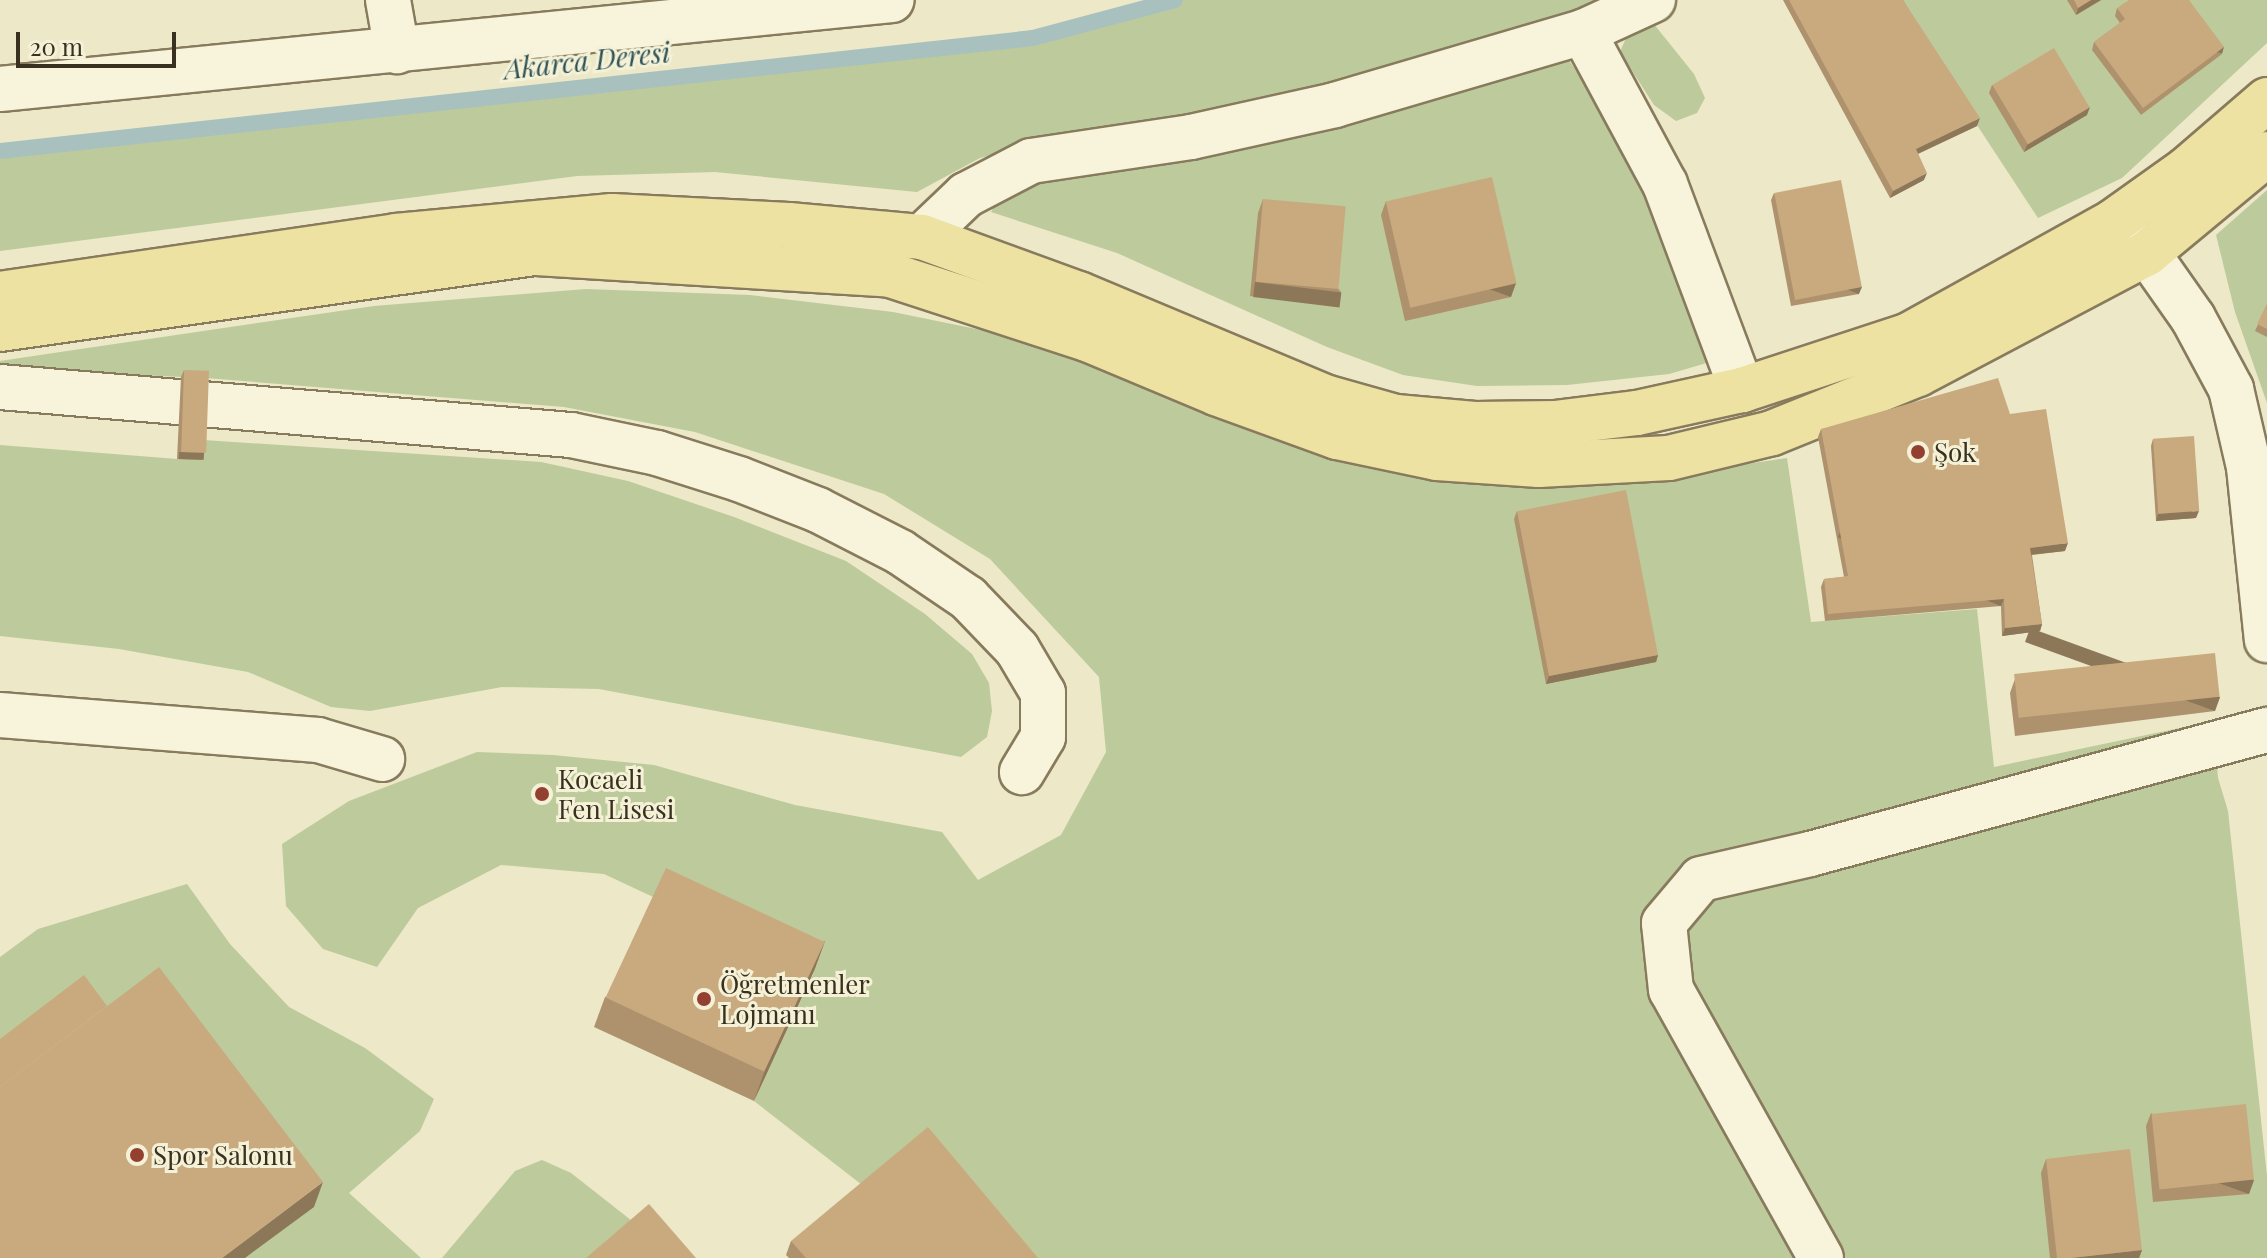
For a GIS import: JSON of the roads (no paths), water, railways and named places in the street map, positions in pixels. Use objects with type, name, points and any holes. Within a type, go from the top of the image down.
[{"type":"main road","points":[[0,294],[396,236],[612,216],[922,237],[1079,294],[1328,398],[1396,417],[1475,424],[1555,423],[1637,413],[1742,390],[1909,335],[2113,222],[2186,170],[2267,100]]},
{"type":"main road","points":[[0,329],[534,253],[890,275],[1087,339],[1216,393],[1337,437],[1437,458],[1539,465],[1669,458],[1772,433],[1918,374],[2146,254],[2267,154]]},
{"type":"street","points":[[388,0],[397,51]]},
{"type":"street","points":[[0,89],[892,0]]},
{"type":"street","points":[[922,237],[966,195],[1031,161],[1191,137],[1335,105],[1583,32],[1653,0]]},
{"type":"street","points":[[1583,32],[1665,184],[1742,390]]},
{"type":"street","points":[[2113,222],[2146,254],[2193,318],[2231,389],[2258,461],[2267,640]]},
{"type":"street","points":[[0,387],[571,435],[657,453],[739,479],[832,517],[900,552],[968,598],[1017,649],[1043,693],[1043,737],[1022,772]]},
{"type":"street","points":[[0,715],[318,740],[382,759]]},
{"type":"street","points":[[1821,1258],[1671,990],[1664,923],[1701,879],[1810,854],[2267,730]]},
{"type":"waterway","name":"Akarca Deresi","points":[[0,151],[1033,38],[1175,0]]},
{"type":"place","name":"Şok","points":[[1918,452]]},
{"type":"place","name":"Kocaeli Fen Lisesi","points":[[542,794]]},
{"type":"place","name":"Öğretmenler Lojmanı","points":[[704,999]]},
{"type":"place","name":"Spor Salonu","points":[[137,1155]]}]
